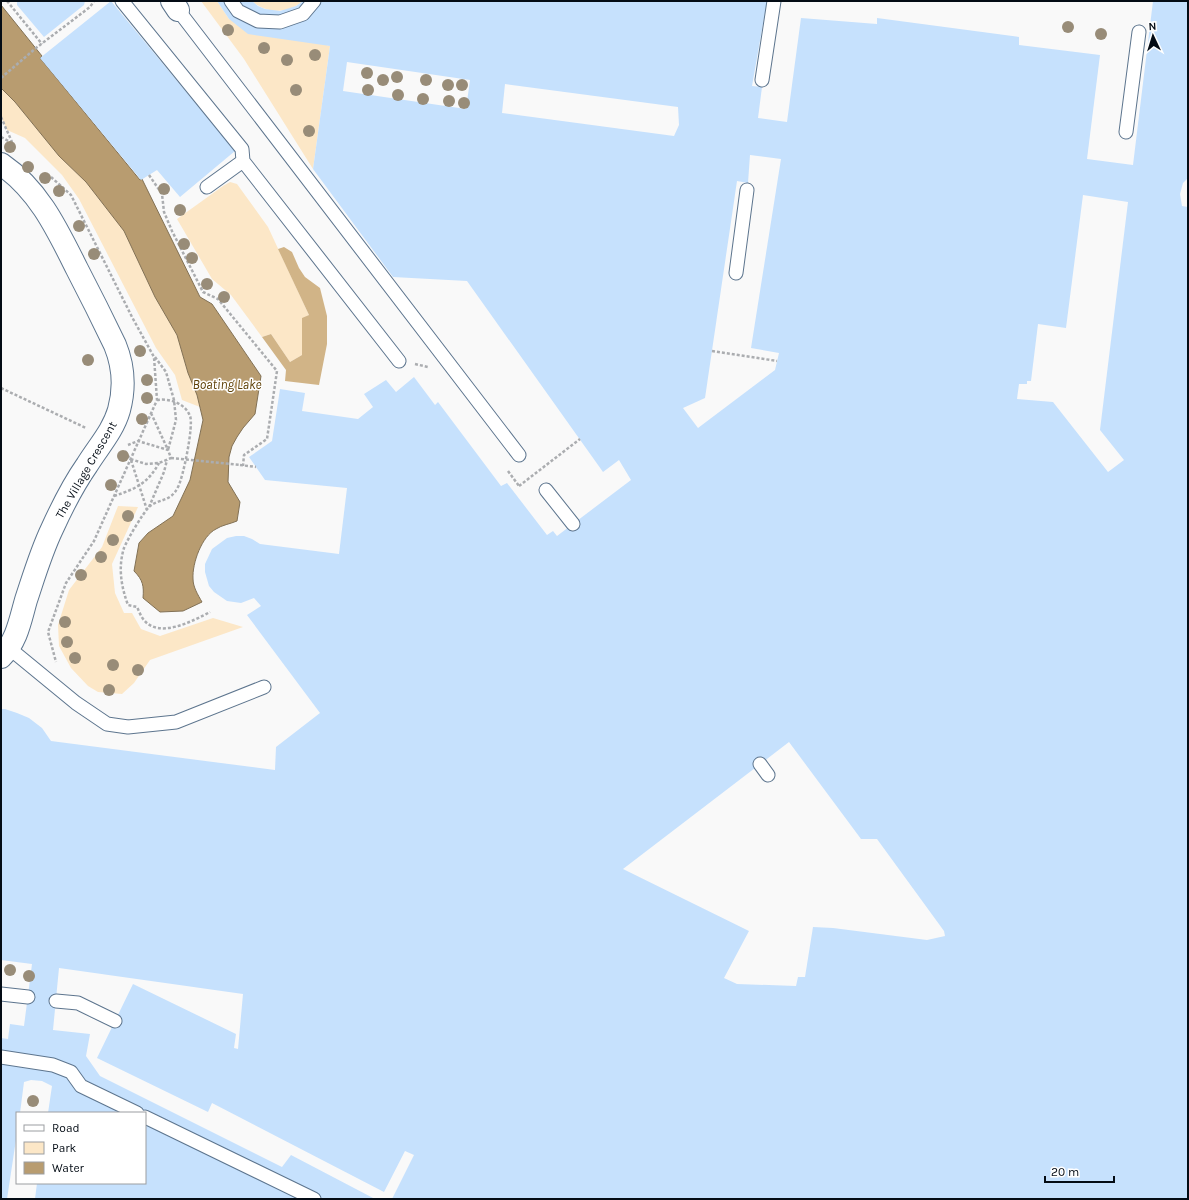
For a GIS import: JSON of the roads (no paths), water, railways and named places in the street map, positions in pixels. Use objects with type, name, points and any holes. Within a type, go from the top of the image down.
[{"type":"street","name":"The Village Crescent","points":[[1,164],[28,187],[48,214],[96,307],[118,354],[122,373],[123,391],[116,420],[67,498],[52,529],[36,571],[17,631],[5,653]]},
{"type":"lane","points":[[122,1],[242,149],[243,161],[399,361]]},
{"type":"lane","points":[[231,1],[238,11],[258,21],[280,22],[303,14],[314,1]]},
{"type":"lane","points":[[762,80],[774,1]]},
{"type":"lane","points":[[175,6],[519,455]]},
{"type":"lane","points":[[1126,132],[1139,32]]},
{"type":"lane","points":[[207,188],[243,161]]},
{"type":"lane","points":[[736,273],[747,190]]},
{"type":"lane","points":[[546,490],[573,524]]},
{"type":"lane","points":[[5,653],[107,724],[128,727],[176,722],[264,687]]},
{"type":"lane","points":[[1,994],[28,997]]},
{"type":"lane","points":[[56,1000],[78,1003],[115,1021]]},
{"type":"lane","points":[[1,1057],[53,1064],[71,1072],[81,1086],[135,1112]]},
{"type":"lane","points":[[146,1117],[314,1199]]},
{"type":"water","name":"Boating Lake","points":[[1,5],[42,56],[40,58],[140,180],[142,179],[200,297],[212,304],[261,376],[255,414],[237,437],[232,446],[229,457],[228,482],[240,502],[237,521],[216,529],[202,544],[194,565],[193,582],[197,594],[202,602],[183,611],[160,612],[143,598],[142,583],[134,571],[139,543],[148,533],[173,516],[190,480],[203,420],[197,395],[188,373],[177,335],[155,297],[124,231],[86,182],[59,156],[15,102],[1,88]]}]
